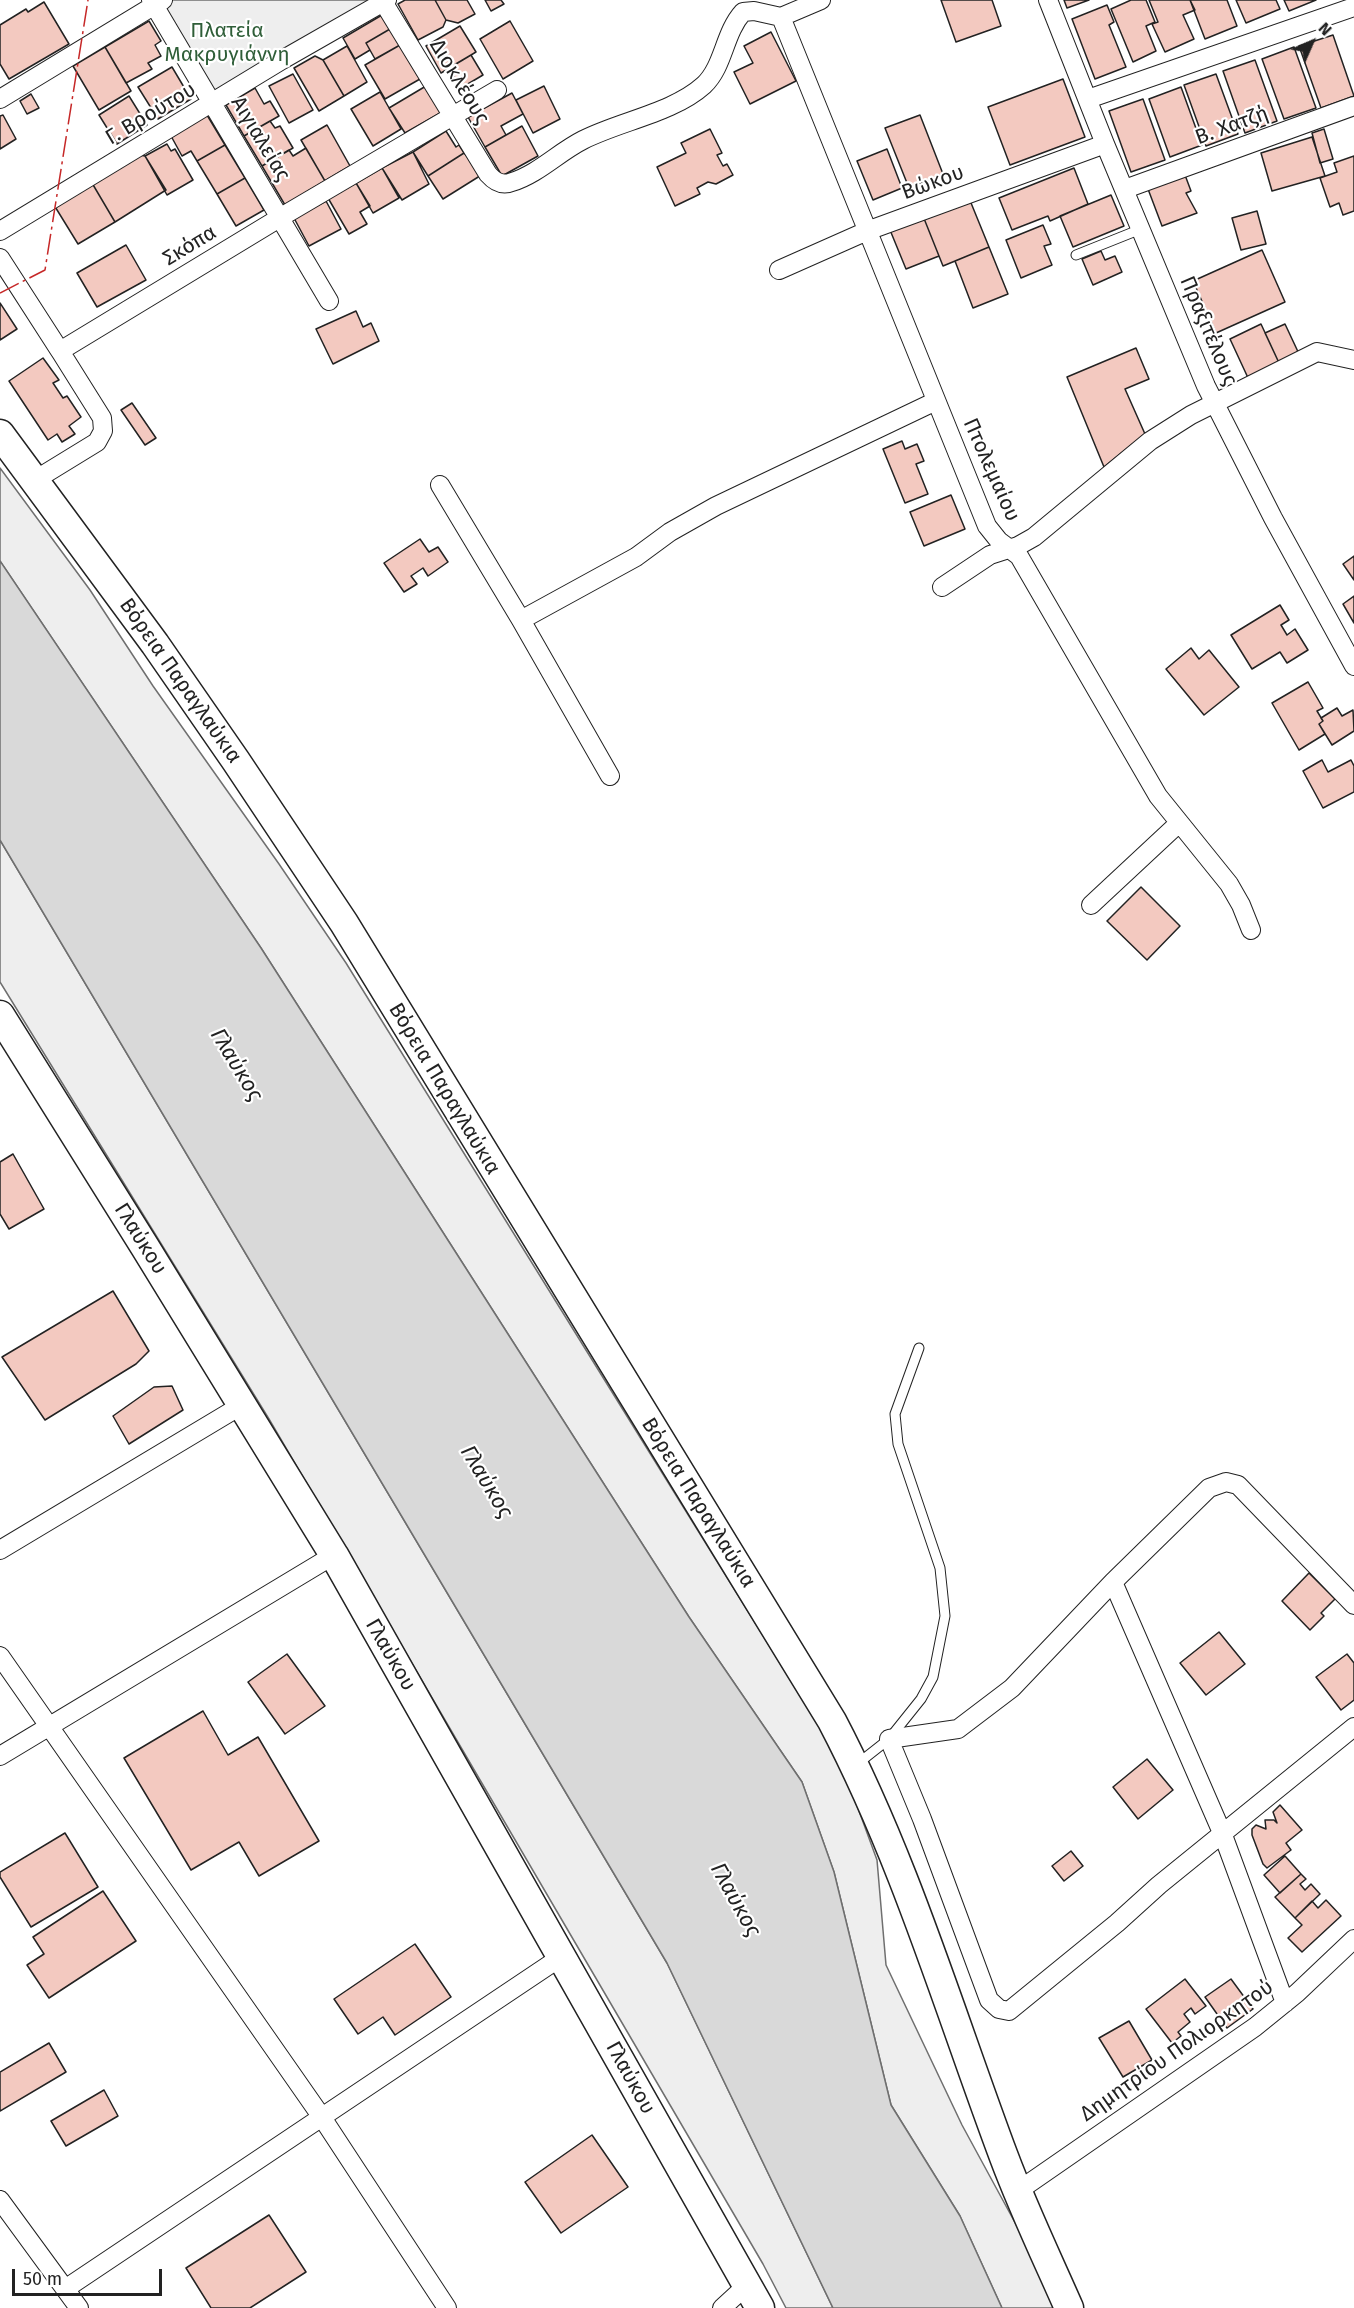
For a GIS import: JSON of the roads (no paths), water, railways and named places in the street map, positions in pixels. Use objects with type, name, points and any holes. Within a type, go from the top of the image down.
[{"type":"main road","name":"Βόρεια Παραγλαύκια","points":[[0,434],[162,654],[243,770],[344,923],[832,1721],[855,1765],[915,1905],[1018,2191],[1069,2308]]},
{"type":"main road","name":"Γλαύκου","points":[[0,1015],[334,1555],[753,2297]]},
{"type":"street","points":[[781,17],[821,0]]},
{"type":"street","name":"Πραξιτέλους","points":[[1048,0],[1188,346],[1214,403],[1273,518],[1351,655]]},
{"type":"street","name":"Διοκλέους","points":[[384,1],[489,174],[500,183],[520,179],[583,140],[678,102],[697,91],[712,75],[736,21],[743,12],[754,11],[781,17]]},
{"type":"street","name":"Γ. Βρούτου","points":[[0,231],[384,1]]},
{"type":"street","points":[[0,99],[156,2]]},
{"type":"street","name":"Αιγιαλείας","points":[[156,2],[212,103],[329,302]]},
{"type":"street","points":[[1088,99],[1351,8]]},
{"type":"street","name":"Πτολεμαίου","points":[[781,17],[987,526],[999,541],[1019,556],[1158,796],[1229,884],[1251,930]]},
{"type":"street","name":"Σκόπα","points":[[60,351],[497,90]]},
{"type":"street","name":"Β. Χατζή","points":[[1125,189],[1354,106]]},
{"type":"street","name":"Βώκου","points":[[779,270],[867,231],[1105,144]]},
{"type":"street","points":[[0,258],[102,418],[103,431],[97,442],[35,480]]},
{"type":"street","points":[[942,587],[990,555],[1023,544],[1040,533],[1163,432],[1214,403],[1317,352],[1354,360]]},
{"type":"street","points":[[521,620],[620,567],[670,532],[716,506],[936,401]]},
{"type":"street","points":[[440,485],[521,620],[610,776]]},
{"type":"street","points":[[1091,905],[1179,823]]},
{"type":"street","points":[[0,1550],[242,1405]]},
{"type":"street","points":[[1353,1603],[1239,1485],[1226,1482],[1209,1488],[1113,1582],[1012,1688],[958,1729],[889,1739],[922,1819],[989,2000],[999,2009],[1009,2011],[1117,1923],[1173,1873],[1223,1835],[1354,1727]]},
{"type":"street","points":[[0,1756],[334,1555]]},
{"type":"street","points":[[1113,1582],[1223,1835],[1285,2002]]},
{"type":"street","points":[[0,1656],[321,2116],[447,2308]]},
{"type":"street","name":"Δημητρίου Πολιορκητού","points":[[1018,2191],[1255,2027],[1354,1940]]},
{"type":"street","points":[[65,2289],[561,1957]]},
{"type":"street","points":[[0,2200],[79,2308]]},
{"type":"street","points":[[722,2308],[753,2297]]},
{"type":"lane","points":[[1076,255],[1141,229]]},
{"type":"lane","points":[[855,1765],[889,1739],[921,1700],[933,1677],[945,1616],[940,1568],[898,1444],[895,1414],[919,1348]]},
{"type":"water","name":"Γλαύκος","points":[[0,561],[261,948],[689,1617],[802,1782],[834,1872],[891,2105],[960,2216],[1002,2308],[833,2308],[667,1963],[0,840]]},
{"type":"park label","name":"Πλατεία Μακρυγιάννη","points":[[227,43]]}]
